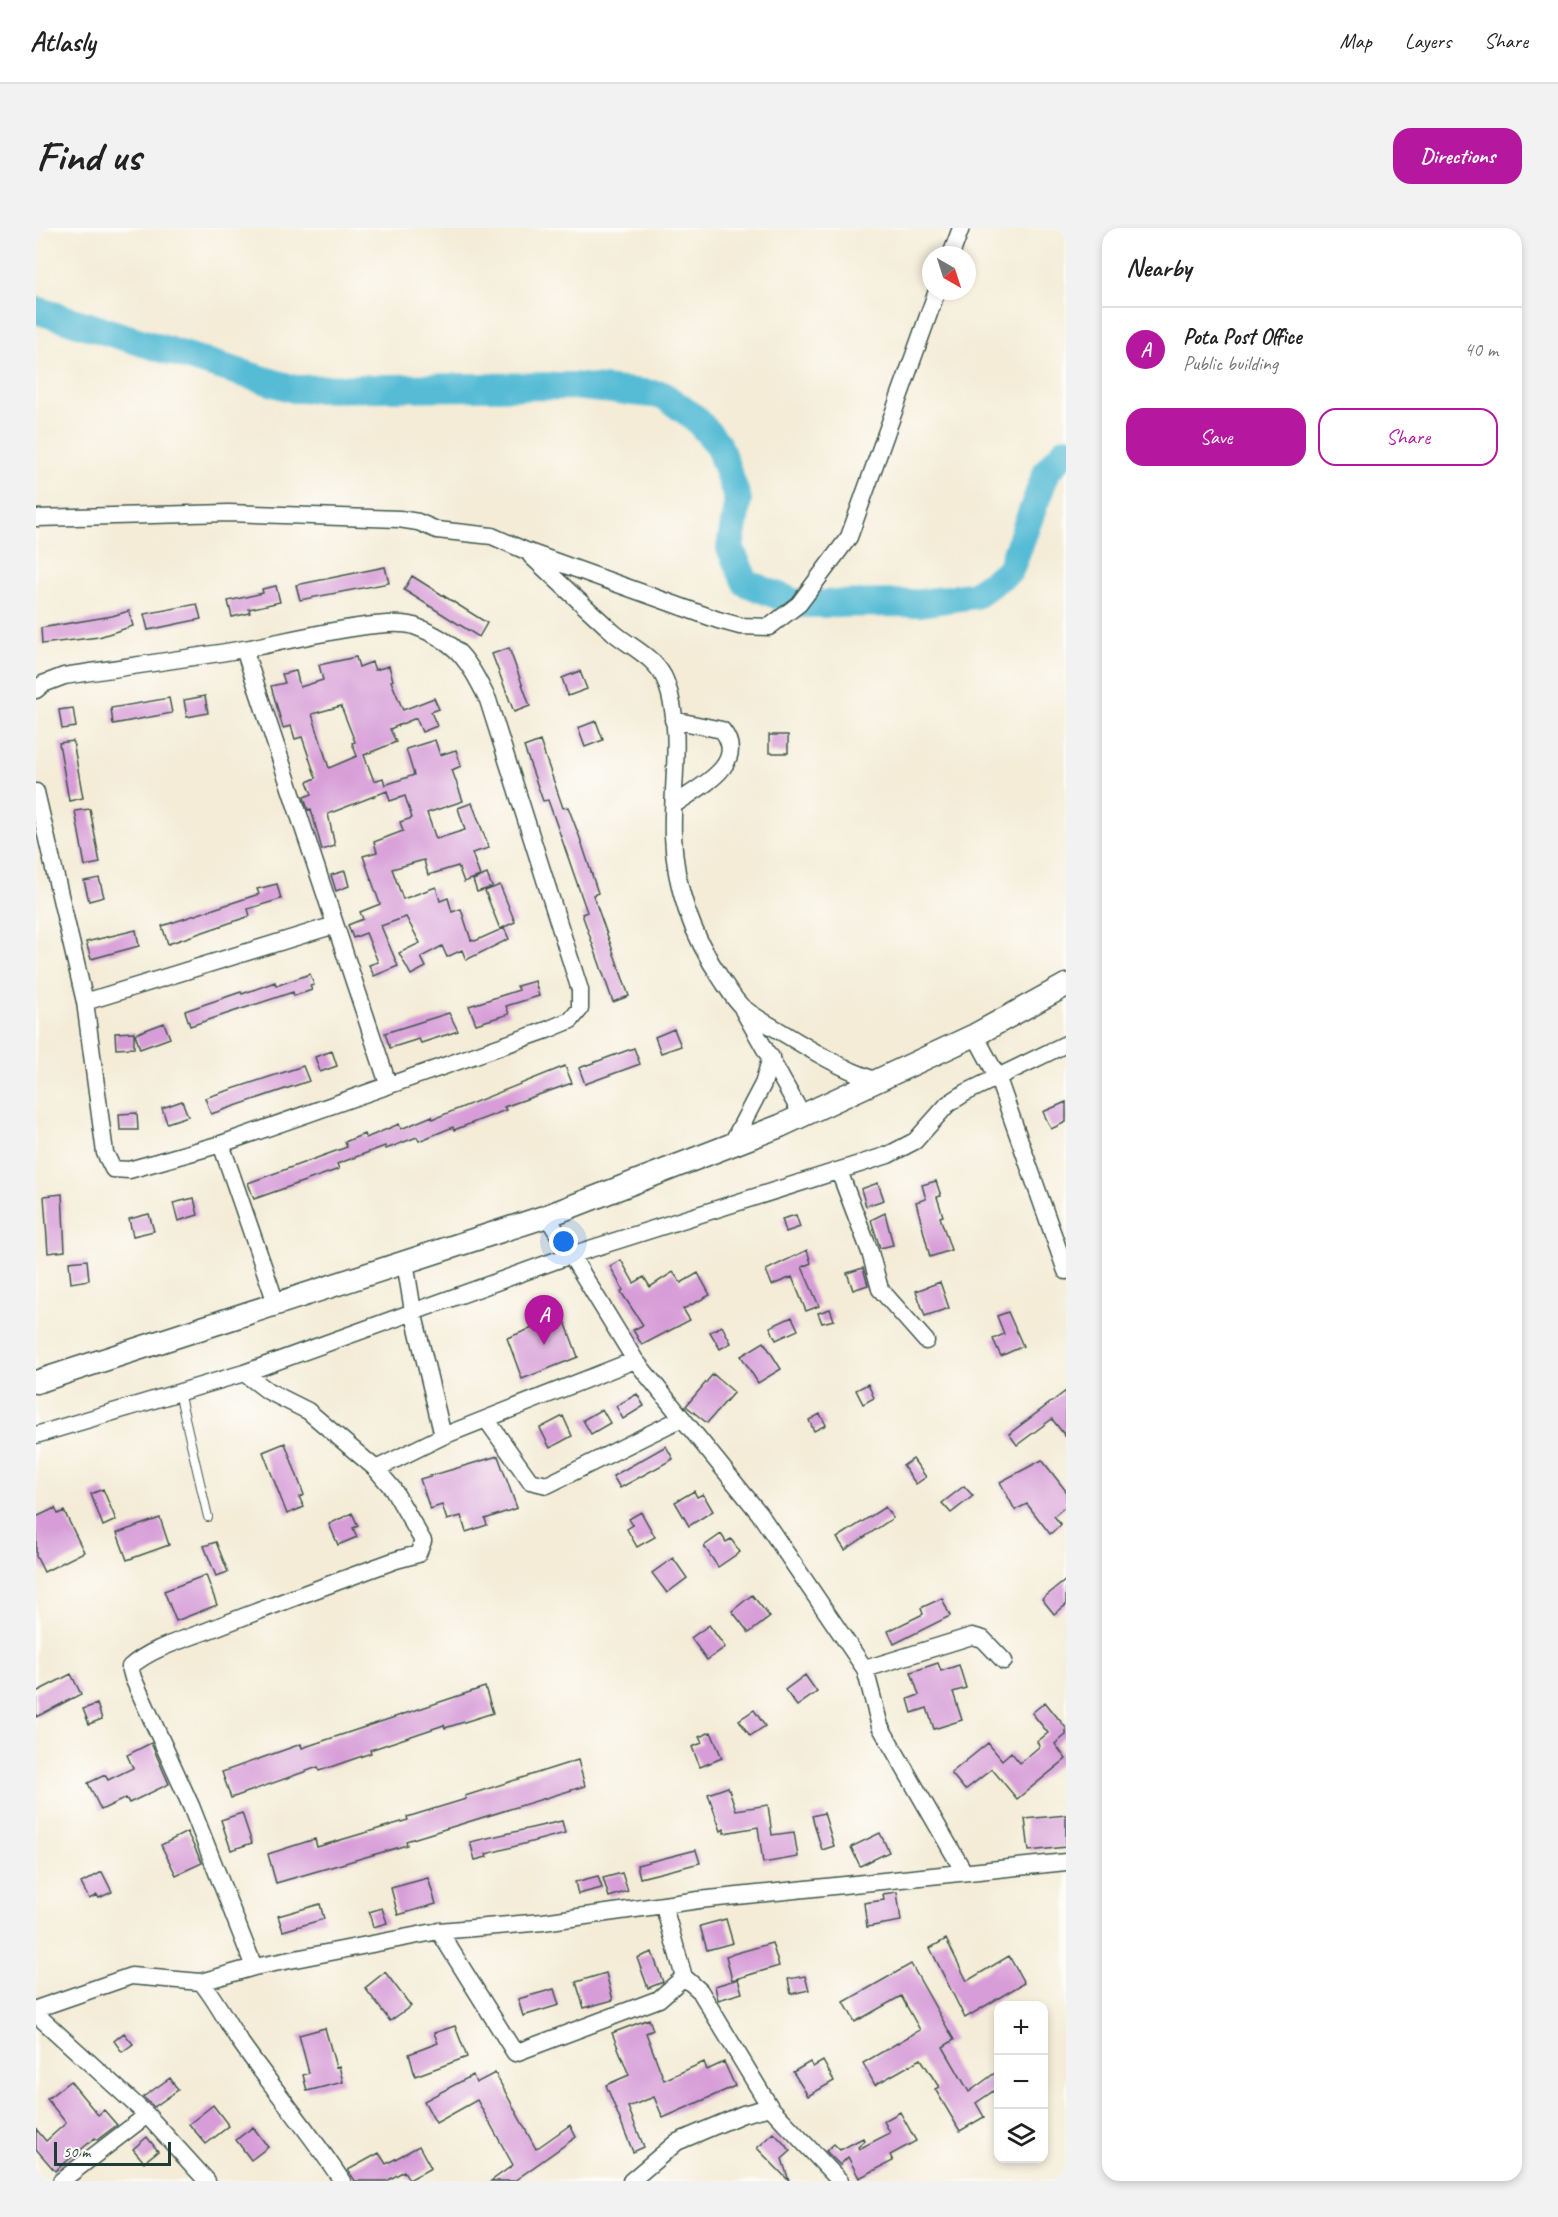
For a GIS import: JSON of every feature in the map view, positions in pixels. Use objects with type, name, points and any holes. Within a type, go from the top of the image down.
[{"type":"street","points":[[954,246],[961,228]]},
{"type":"street","points":[[36,518],[229,513],[399,519],[418,522],[437,530],[492,536],[526,551],[740,626],[769,627],[778,623],[812,589],[849,537],[934,300]]},
{"type":"street","points":[[526,551],[616,634],[643,653],[662,673],[674,720],[673,835],[675,864],[686,913],[712,965],[771,1057],[802,1115]]},
{"type":"street","points":[[36,690],[42,684],[64,676],[244,649],[387,623],[412,625],[443,639],[467,658],[488,700],[580,990],[580,1009],[571,1020],[547,1030],[221,1144],[129,1170],[113,1169],[105,1154],[85,1002],[36,792]]},
{"type":"street","points":[[244,649],[388,1084]]},
{"type":"street","points":[[674,720],[722,730],[730,740],[731,751],[730,759],[722,770],[675,804]]},
{"type":"street","points":[[85,1002],[335,925]]},
{"type":"street","points":[[36,1382],[547,1216],[802,1115],[975,1035],[1066,985]]},
{"type":"street","points":[[739,1005],[828,1062],[876,1081]]},
{"type":"street","points":[[975,1035],[997,1076],[1066,1271]]},
{"type":"street","points":[[36,1435],[244,1373],[571,1255],[900,1150],[928,1128],[948,1104],[997,1076],[1066,1044]]},
{"type":"street","points":[[731,1145],[764,1084],[771,1057]]},
{"type":"street","points":[[221,1144],[276,1303]]},
{"type":"street","points":[[839,1171],[870,1252],[880,1289],[927,1341]]},
{"type":"street","points":[[547,1216],[635,1360],[759,1513],[865,1669],[880,1726],[964,1872]]},
{"type":"street","points":[[405,1262],[413,1311],[443,1436]]},
{"type":"street","points":[[376,1469],[443,1436],[635,1360]]},
{"type":"street","points":[[244,1373],[268,1391],[308,1411],[376,1469],[393,1489],[423,1541],[418,1554],[396,1560],[187,1638],[140,1658],[130,1667],[191,1806],[254,1967]]},
{"type":"street","points":[[486,1419],[530,1481],[546,1485],[682,1418]]},
{"type":"street","points":[[865,1669],[972,1636],[983,1639],[1004,1661]]},
{"type":"street","points":[[36,2009],[131,1976],[201,1982],[254,1967],[439,1931],[664,1907],[699,1900],[1066,1862]]},
{"type":"street","points":[[664,1907],[684,1977],[700,1991],[712,2009],[770,2107],[840,2181]]},
{"type":"street","points":[[439,1931],[515,2053],[659,1999],[684,1977]]},
{"type":"street","points":[[201,1982],[216,2000],[240,2041],[313,2136],[342,2181]]},
{"type":"street","points":[[36,2014],[147,2115],[207,2181]]},
{"type":"street","points":[[631,2181],[677,2142],[743,2114],[770,2107]]},
{"type":"street","points":[[61,2181],[147,2115]]},
{"type":"lane","points":[[179,1392],[208,1517]]},
{"type":"building","points":[[385,567],[389,583],[300,600],[296,585]]},
{"type":"building","points":[[412,576],[487,623],[479,637],[404,590]]},
{"type":"building","points":[[276,586],[280,602],[249,609],[250,613],[232,617],[228,601],[263,593],[262,589]]},
{"type":"building","points":[[197,604],[201,619],[148,630],[144,614]]},
{"type":"building","points":[[129,611],[133,626],[99,637],[42,644],[41,628]]},
{"type":"building","points":[[509,648],[530,706],[514,712],[492,654]]},
{"type":"building","points":[[356,657],[359,667],[372,662],[375,670],[389,666],[393,680],[391,681],[403,710],[434,698],[439,709],[431,712],[437,726],[422,732],[416,718],[390,729],[396,742],[364,755],[374,781],[383,778],[385,785],[414,775],[406,749],[435,740],[440,755],[456,750],[461,766],[452,770],[463,801],[427,813],[436,839],[465,830],[458,808],[472,803],[489,848],[472,853],[480,876],[464,882],[458,866],[428,875],[424,860],[392,869],[403,899],[436,887],[440,901],[448,898],[452,912],[461,909],[471,940],[475,941],[504,928],[509,939],[466,960],[462,950],[447,957],[442,946],[421,957],[426,967],[411,975],[399,953],[420,943],[406,917],[381,926],[398,966],[374,976],[369,965],[378,962],[366,933],[353,938],[348,925],[363,919],[360,912],[380,904],[363,856],[377,852],[374,842],[403,831],[400,822],[412,818],[405,796],[390,801],[387,791],[328,814],[335,846],[322,850],[311,809],[308,810],[304,797],[312,794],[307,782],[316,778],[302,737],[295,739],[291,726],[283,728],[271,686],[285,683],[282,674],[296,671],[300,687],[323,680],[319,665]],"holes":[[[341,706],[355,742],[352,743],[357,756],[329,768],[312,714]]]},
{"type":"building","points":[[580,671],[587,689],[568,696],[562,678]]},
{"type":"building","points":[[205,696],[208,713],[187,717],[184,700]]},
{"type":"building","points":[[169,698],[172,713],[113,724],[111,708]]},
{"type":"building","points":[[73,708],[76,727],[62,729],[59,710]]},
{"type":"building","points":[[596,721],[603,740],[585,747],[578,728]]},
{"type":"building","points":[[769,735],[788,735],[788,753],[769,753]]},
{"type":"building","points":[[73,741],[83,798],[69,801],[59,743]]},
{"type":"building","points":[[540,741],[563,808],[568,807],[580,838],[598,893],[593,895],[629,996],[613,1002],[582,914],[587,912],[560,834],[548,800],[543,801],[524,747]]},
{"type":"building","points":[[90,809],[100,863],[85,866],[75,811]]},
{"type":"building","points":[[345,871],[349,886],[336,891],[331,875]]},
{"type":"building","points":[[487,874],[492,887],[477,892],[473,880]]},
{"type":"building","points":[[99,878],[104,897],[89,901],[84,881]]},
{"type":"building","points":[[277,884],[281,899],[248,909],[250,916],[168,944],[162,926],[259,894],[257,889]]},
{"type":"building","points":[[500,885],[515,922],[500,929],[485,891]]},
{"type":"building","points":[[136,930],[139,946],[91,959],[86,942]]},
{"type":"building","points":[[310,974],[314,985],[310,986],[312,990],[294,996],[293,992],[190,1026],[185,1011],[241,992],[242,994],[275,982],[276,986]]},
{"type":"building","points":[[535,981],[539,996],[506,1006],[509,1014],[476,1024],[469,1006],[519,990],[517,986]]},
{"type":"building","points":[[449,1013],[458,1031],[421,1043],[419,1039],[390,1048],[385,1033]]},
{"type":"building","points":[[164,1023],[170,1038],[140,1049],[135,1034]]},
{"type":"building","points":[[674,1029],[681,1046],[661,1053],[655,1037]]},
{"type":"building","points":[[134,1032],[134,1048],[116,1049],[115,1033]]},
{"type":"building","points":[[634,1048],[640,1064],[585,1084],[579,1068]]},
{"type":"building","points":[[332,1051],[337,1066],[320,1072],[315,1057]]},
{"type":"building","points":[[303,1066],[309,1081],[211,1114],[205,1098]]},
{"type":"building","points":[[565,1066],[572,1083],[504,1107],[506,1110],[454,1130],[453,1127],[419,1141],[417,1137],[386,1149],[385,1146],[337,1164],[339,1169],[254,1199],[248,1183],[347,1147],[345,1142],[364,1134],[366,1138],[399,1124],[401,1129],[432,1116],[433,1119]]},
{"type":"building","points":[[182,1101],[188,1116],[167,1123],[162,1108]]},
{"type":"building","points":[[1066,1102],[1066,1122],[1051,1129],[1043,1112]]},
{"type":"building","points":[[137,1113],[138,1130],[120,1130],[119,1114]]},
{"type":"building","points":[[936,1181],[941,1196],[937,1197],[943,1216],[940,1217],[951,1250],[930,1257],[916,1202],[926,1199],[922,1185]]},
{"type":"building","points":[[878,1183],[884,1200],[866,1206],[861,1189]]},
{"type":"building","points":[[62,1194],[65,1251],[48,1253],[44,1196]]},
{"type":"building","points":[[194,1198],[198,1215],[178,1221],[173,1203]]},
{"type":"building","points":[[885,1213],[893,1245],[880,1248],[871,1220]]},
{"type":"building","points":[[149,1214],[154,1231],[133,1236],[129,1219]]},
{"type":"building","points":[[796,1215],[800,1227],[786,1232],[782,1219]]},
{"type":"building","points":[[807,1250],[811,1263],[802,1267],[819,1306],[806,1311],[792,1277],[772,1285],[766,1270]]},
{"type":"building","points":[[87,1260],[89,1280],[71,1283],[69,1262]]},
{"type":"building","points":[[621,1260],[634,1283],[644,1277],[650,1287],[673,1272],[681,1283],[698,1273],[710,1295],[683,1309],[690,1320],[642,1345],[633,1330],[643,1325],[621,1292],[623,1290],[610,1266]]},
{"type":"building","points":[[863,1268],[868,1285],[853,1290],[847,1273]]},
{"type":"building","points":[[940,1282],[949,1308],[925,1316],[916,1291]]},
{"type":"building","points":[[830,1309],[834,1320],[822,1323],[818,1313]]},
{"type":"building","points":[[1008,1312],[1023,1346],[1001,1356],[993,1339],[1004,1334],[997,1316]]},
{"type":"building","points":[[563,1316],[578,1357],[522,1379],[507,1338]]},
{"type":"building","points":[[792,1317],[798,1330],[776,1340],[770,1327]]},
{"type":"building","points":[[722,1326],[731,1343],[720,1349],[710,1332]]},
{"type":"building","points":[[764,1342],[781,1369],[758,1383],[741,1356]]},
{"type":"building","points":[[713,1374],[734,1392],[707,1423],[686,1406]]},
{"type":"building","points":[[868,1384],[874,1398],[863,1404],[856,1390]]},
{"type":"building","points":[[1066,1391],[1066,1437],[1052,1419],[1017,1445],[1009,1434]]},
{"type":"building","points":[[637,1394],[644,1406],[623,1419],[616,1406]]},
{"type":"building","points":[[602,1409],[610,1423],[591,1434],[583,1420]]},
{"type":"building","points":[[820,1414],[826,1425],[814,1431],[809,1420]]},
{"type":"building","points":[[563,1416],[572,1436],[550,1448],[540,1428]]},
{"type":"building","points":[[285,1443],[304,1495],[299,1497],[304,1507],[287,1514],[263,1452]]},
{"type":"building","points":[[666,1446],[673,1459],[620,1488],[613,1476]]},
{"type":"building","points":[[498,1456],[517,1508],[485,1519],[487,1525],[466,1532],[461,1516],[447,1520],[442,1505],[430,1509],[420,1479]]},
{"type":"building","points":[[913,1459],[926,1477],[916,1484],[903,1466]]},
{"type":"building","points":[[1042,1460],[1066,1491],[1066,1506],[1054,1516],[1061,1525],[1050,1534],[1027,1504],[1015,1510],[1000,1482]]},
{"type":"building","points":[[964,1486],[973,1496],[951,1513],[942,1503]]},
{"type":"building","points":[[103,1489],[116,1520],[103,1526],[91,1494]]},
{"type":"building","points":[[694,1491],[697,1497],[703,1494],[713,1511],[689,1526],[675,1502]]},
{"type":"building","points":[[885,1507],[893,1518],[845,1550],[837,1538]]},
{"type":"building","points":[[55,1508],[58,1514],[64,1511],[84,1552],[44,1572],[36,1556],[36,1517]]},
{"type":"building","points":[[641,1512],[655,1537],[637,1547],[627,1529],[633,1525],[629,1519]]},
{"type":"building","points":[[352,1513],[358,1526],[353,1528],[357,1537],[338,1545],[329,1524]]},
{"type":"building","points":[[160,1518],[169,1545],[127,1560],[117,1533]]},
{"type":"building","points":[[721,1534],[726,1542],[731,1539],[740,1552],[718,1567],[704,1546]]},
{"type":"building","points":[[216,1542],[228,1572],[216,1576],[204,1546]]},
{"type":"building","points":[[673,1558],[687,1578],[667,1593],[652,1573]]},
{"type":"building","points":[[206,1575],[217,1605],[176,1621],[164,1591]]},
{"type":"building","points":[[1066,1580],[1066,1605],[1054,1614],[1042,1599]]},
{"type":"building","points":[[752,1595],[770,1617],[749,1633],[732,1611]]},
{"type":"building","points":[[942,1598],[950,1616],[894,1644],[888,1631],[923,1614],[921,1608]]},
{"type":"building","points":[[709,1625],[725,1647],[707,1660],[691,1638]]},
{"type":"building","points":[[938,1663],[941,1671],[959,1665],[966,1688],[953,1692],[962,1720],[934,1729],[927,1708],[912,1713],[908,1699],[919,1695],[911,1672]]},
{"type":"building","points":[[71,1674],[81,1694],[36,1717],[36,1692]]},
{"type":"building","points":[[805,1675],[817,1692],[797,1706],[785,1690]]},
{"type":"building","points":[[485,1687],[493,1713],[445,1728],[444,1725],[370,1750],[371,1753],[319,1771],[318,1767],[231,1798],[222,1772],[301,1744],[302,1748]]},
{"type":"building","points":[[1045,1702],[1066,1728],[1066,1735],[1055,1744],[1066,1759],[1017,1799],[992,1769],[965,1790],[951,1773],[988,1743],[1002,1760],[1011,1752],[1020,1763],[1040,1746],[1037,1742],[1048,1733],[1032,1713]]},
{"type":"building","points":[[97,1704],[102,1719],[89,1724],[83,1709]]},
{"type":"building","points":[[754,1710],[765,1726],[750,1736],[739,1720]]},
{"type":"building","points":[[711,1732],[722,1758],[700,1767],[692,1747],[702,1743],[699,1737]]},
{"type":"building","points":[[151,1743],[169,1784],[129,1803],[126,1798],[101,1810],[88,1783],[105,1775],[108,1780],[133,1768],[127,1755]]},
{"type":"building","points":[[578,1760],[585,1786],[406,1841],[407,1845],[276,1883],[268,1854],[315,1839],[317,1847],[408,1820],[407,1817],[466,1799],[465,1796]]},
{"type":"building","points":[[728,1787],[736,1810],[768,1805],[772,1835],[794,1832],[798,1857],[763,1863],[758,1827],[724,1833],[724,1829],[721,1831],[708,1794]]},
{"type":"building","points":[[242,1813],[252,1843],[231,1850],[221,1820]]},
{"type":"building","points":[[824,1813],[834,1846],[822,1850],[812,1816]]},
{"type":"building","points":[[1066,1815],[1066,1847],[1029,1851],[1025,1819]]},
{"type":"building","points":[[562,1821],[565,1833],[486,1854],[487,1857],[475,1860],[470,1842]]},
{"type":"building","points":[[187,1832],[202,1863],[176,1875],[161,1845]]},
{"type":"building","points":[[880,1833],[889,1852],[860,1866],[851,1847]]},
{"type":"building","points":[[696,1850],[700,1863],[640,1878],[637,1865]]},
{"type":"building","points":[[102,1872],[112,1892],[99,1898],[97,1895],[89,1899],[81,1883]]},
{"type":"building","points":[[622,1873],[628,1891],[609,1897],[603,1878]]},
{"type":"building","points":[[598,1876],[602,1888],[578,1894],[575,1882]]},
{"type":"building","points":[[428,1878],[436,1904],[398,1915],[391,1888]]},
{"type":"building","points":[[897,1892],[901,1921],[867,1927],[864,1903],[884,1900],[883,1894]]},
{"type":"building","points":[[320,1904],[324,1919],[283,1931],[278,1916]]},
{"type":"building","points":[[382,1908],[387,1923],[373,1927],[369,1912]]},
{"type":"building","points":[[726,1919],[733,1943],[707,1950],[700,1926]]},
{"type":"building","points":[[946,1939],[967,1981],[1009,1956],[1024,1983],[965,2018],[930,1948]]},
{"type":"building","points":[[772,1943],[779,1966],[732,1980],[726,1956]]},
{"type":"building","points":[[652,1952],[663,1982],[648,1988],[637,1958]]},
{"type":"building","points":[[911,1964],[954,2040],[943,2047],[969,2092],[994,2074],[994,2090],[976,2103],[984,2117],[960,2131],[935,2089],[939,2087],[921,2059],[875,2085],[863,2063],[920,2030],[901,1996],[855,2022],[844,2002]]},
{"type":"building","points":[[385,1972],[411,2006],[390,2021],[365,1988]]},
{"type":"building","points":[[606,1973],[613,2000],[584,2008],[576,1982]]},
{"type":"building","points":[[805,1976],[809,1990],[791,1994],[788,1979]]},
{"type":"building","points":[[738,1979],[742,1993],[718,2000],[715,1986]]},
{"type":"building","points":[[554,1989],[559,2005],[523,2016],[518,1999]]},
{"type":"building","points":[[649,2019],[653,2030],[646,2033],[664,2080],[704,2062],[707,2070],[724,2062],[735,2086],[663,2118],[654,2097],[628,2107],[644,2147],[633,2152],[606,2085],[629,2075],[612,2033]]},
{"type":"building","points":[[455,2026],[467,2057],[415,2076],[409,2054],[438,2043],[434,2033]]},
{"type":"building","points":[[325,2028],[336,2067],[339,2066],[343,2082],[307,2091],[303,2075],[309,2073],[299,2035]]},
{"type":"building","points":[[124,2033],[133,2044],[122,2052],[114,2041]]},
{"type":"building","points":[[823,2061],[834,2081],[808,2096],[793,2072],[810,2062],[813,2067]]},
{"type":"building","points":[[495,2073],[536,2149],[570,2125],[576,2137],[514,2181],[491,2181],[513,2165],[477,2100],[436,2123],[424,2101],[473,2075],[476,2083]]},
{"type":"building","points":[[170,2078],[178,2090],[154,2107],[143,2097]]},
{"type":"building","points":[[70,2081],[98,2115],[104,2110],[117,2125],[97,2140],[95,2138],[55,2171],[36,2149],[36,2129],[46,2141],[66,2123],[47,2099]]},
{"type":"building","points":[[213,2105],[229,2126],[206,2144],[189,2124]]},
{"type":"building","points":[[900,2112],[916,2141],[890,2155],[893,2161],[859,2178],[848,2157],[840,2165],[826,2151],[834,2144],[840,2150],[863,2138],[865,2141],[858,2147],[859,2149],[890,2133],[884,2121]]},
{"type":"building","points":[[253,2127],[268,2147],[251,2160],[236,2140]]},
{"type":"building","points":[[774,2133],[791,2151],[782,2159],[789,2181],[757,2148]]},
{"type":"building","points":[[147,2137],[158,2151],[144,2162],[133,2149]]},
{"type":"building","points":[[419,2146],[431,2168],[409,2180],[404,2171],[387,2181],[355,2181],[348,2170],[379,2153],[386,2164]]},
{"type":"waterway","points":[[36,310],[294,389],[572,386],[663,395],[695,418],[718,444],[738,500],[730,548],[746,583],[799,604],[920,603],[975,595],[1010,570],[1047,471],[1066,450]]},
{"type":"place","name":"Pota Post Office","points":[[544,1345]]}]
